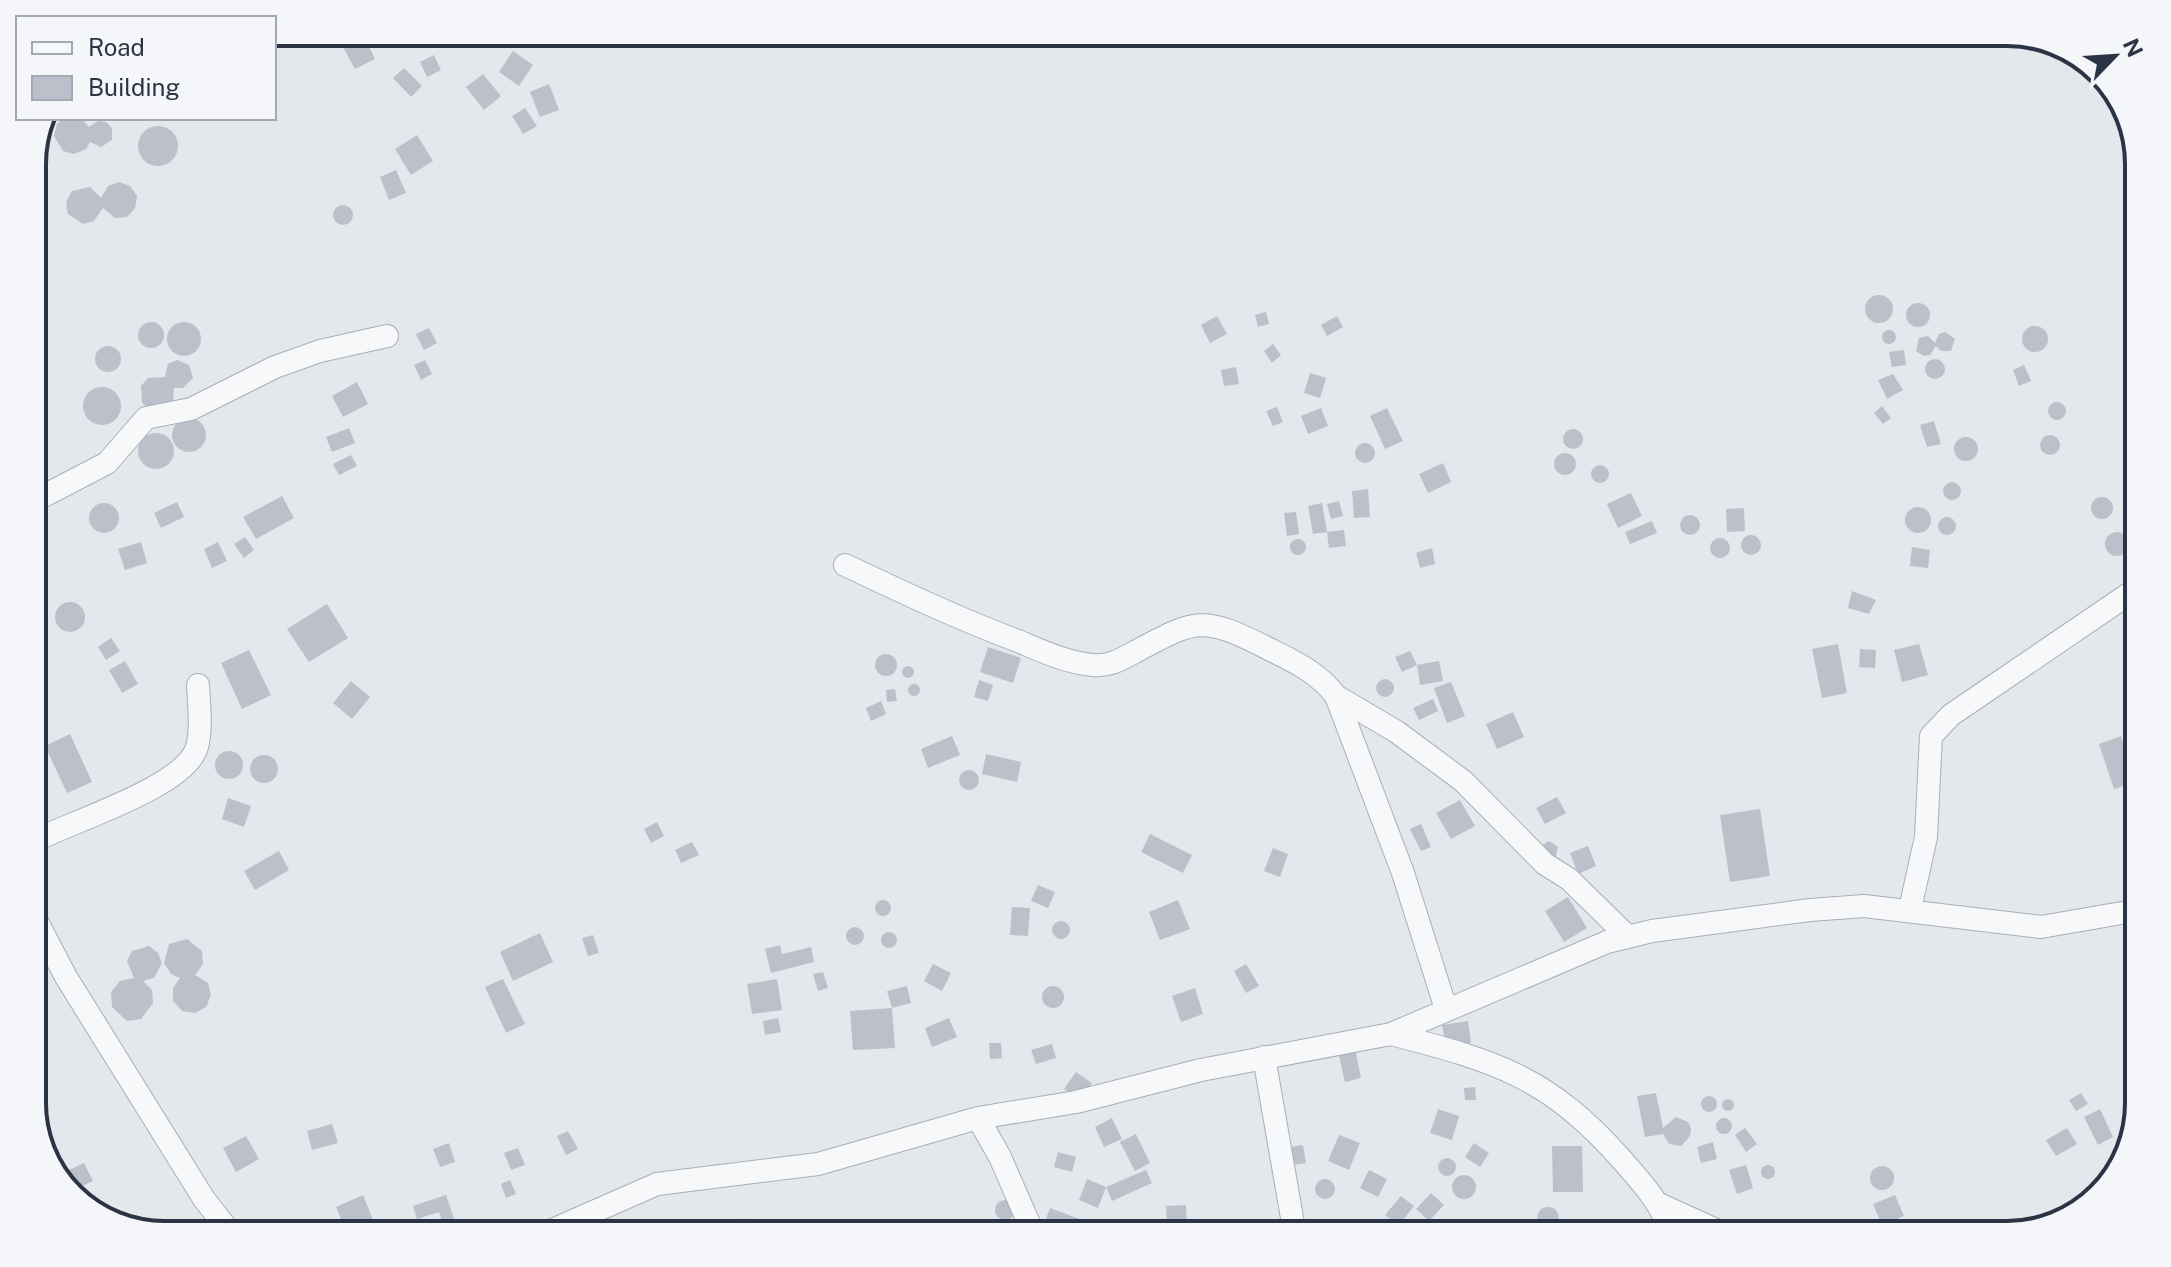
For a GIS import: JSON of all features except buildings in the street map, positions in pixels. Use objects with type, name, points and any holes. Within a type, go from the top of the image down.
[{"type":"street","points":[[46,495],[107,463],[146,418],[191,409],[275,367],[320,351],[387,336]]},
{"type":"street","points":[[845,565],[975,625],[1071,661],[1096,666],[1112,664],[1183,628],[1210,623],[1227,627],[1301,665],[1325,681],[1336,696],[1403,873],[1446,1009]]},
{"type":"street","points":[[1910,909],[1926,837],[1931,736],[1951,715],[2125,597]]},
{"type":"street","points":[[46,835],[95,812],[151,791],[184,769],[196,750],[198,685]]},
{"type":"street","points":[[1336,696],[1397,732],[1463,781],[1540,859],[1569,879],[1628,937]]},
{"type":"street","points":[[573,1221],[657,1184],[687,1177],[818,1164],[978,1118],[1076,1102],[1264,1057],[1391,1034],[1628,937],[1810,910],[1864,906],[1910,909],[1995,924],[2041,927],[2125,912]]},
{"type":"street","points":[[46,939],[66,977],[204,1199],[221,1221]]},
{"type":"street","points":[[1391,1034],[1482,1057],[1555,1095],[1584,1119],[1661,1205],[1667,1221]]},
{"type":"street","points":[[1264,1057],[1293,1221]]},
{"type":"street","points":[[978,1118],[1010,1177],[1028,1221]]},
{"type":"street","points":[[1661,1205],[1696,1221]]}]
